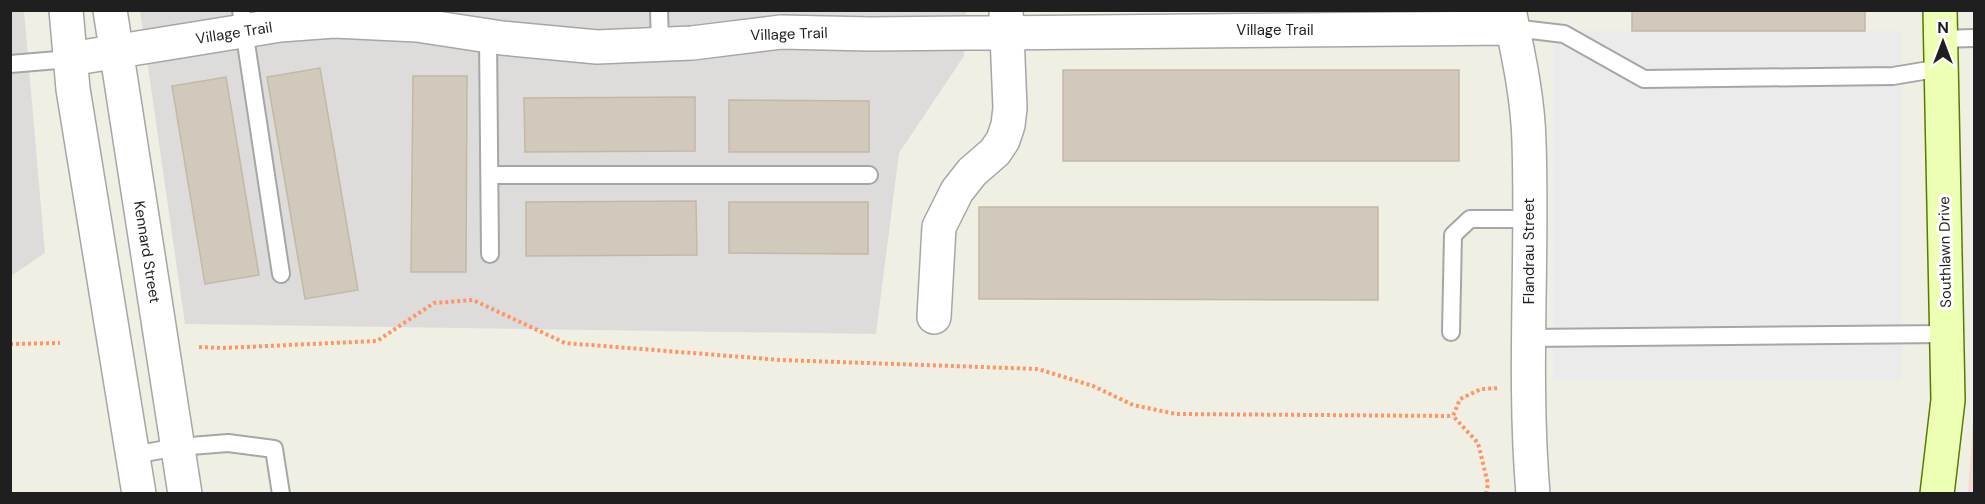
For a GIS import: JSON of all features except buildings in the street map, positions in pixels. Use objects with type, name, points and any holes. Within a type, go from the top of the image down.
[{"type":"street","points":[[66,10],[73,89],[139,494]]},
{"type":"street","name":"Kennard Street","points":[[110,10],[185,494]]},
{"type":"street","name":"Village Trail","points":[[70,58],[115,52],[242,21],[280,25],[334,21],[407,24],[444,19],[488,36],[597,47],[660,45],[781,32],[870,34],[1006,21],[1511,19]]},
{"type":"street","name":"Flandrau Street","points":[[1511,19],[1530,140],[1527,388],[1533,494]]},
{"type":"street","points":[[934,317],[939,227],[957,191],[972,172],[995,152],[1003,140],[1008,125],[1010,108],[1006,21]]},
{"type":"street","name":"Southlawn Drive","points":[[1937,494],[1948,400],[1941,39]]},
{"type":"lane","points":[[659,10],[660,45]]},
{"type":"lane","points":[[1511,19],[1564,34],[1644,79],[1893,76],[1941,39],[1974,38]]},
{"type":"lane","points":[[242,21],[281,274]]},
{"type":"lane","points":[[488,36],[490,254]]},
{"type":"lane","points":[[10,64],[70,58]]},
{"type":"lane","points":[[490,176],[869,175]]},
{"type":"lane","points":[[1451,332],[1453,235],[1470,219],[1529,219]]},
{"type":"lane","points":[[1528,338],[1947,334]]},
{"type":"lane","points":[[133,455],[178,447],[228,443],[274,449],[282,494]]},
{"type":"path","points":[[198,347],[223,348],[378,341],[434,303],[473,300],[565,343],[781,360],[1038,369],[1094,386],[1133,405],[1176,414],[1454,416],[1478,443],[1488,484],[1486,494]]},
{"type":"path","points":[[10,344],[60,343]]},
{"type":"path","points":[[1454,416],[1460,399],[1481,389],[1527,388]]},
{"type":"shaded area","points":[[11,11],[24,11],[45,253],[11,276]]},
{"type":"shaded area","points":[[140,11],[966,11],[964,56],[899,153],[876,334],[185,324]]},
{"type":"shaded area","points":[[1553,31],[1902,31],[1902,380],[1553,381]]},
{"type":"shaded area","points":[[1974,404],[1974,493],[1968,493]]}]
